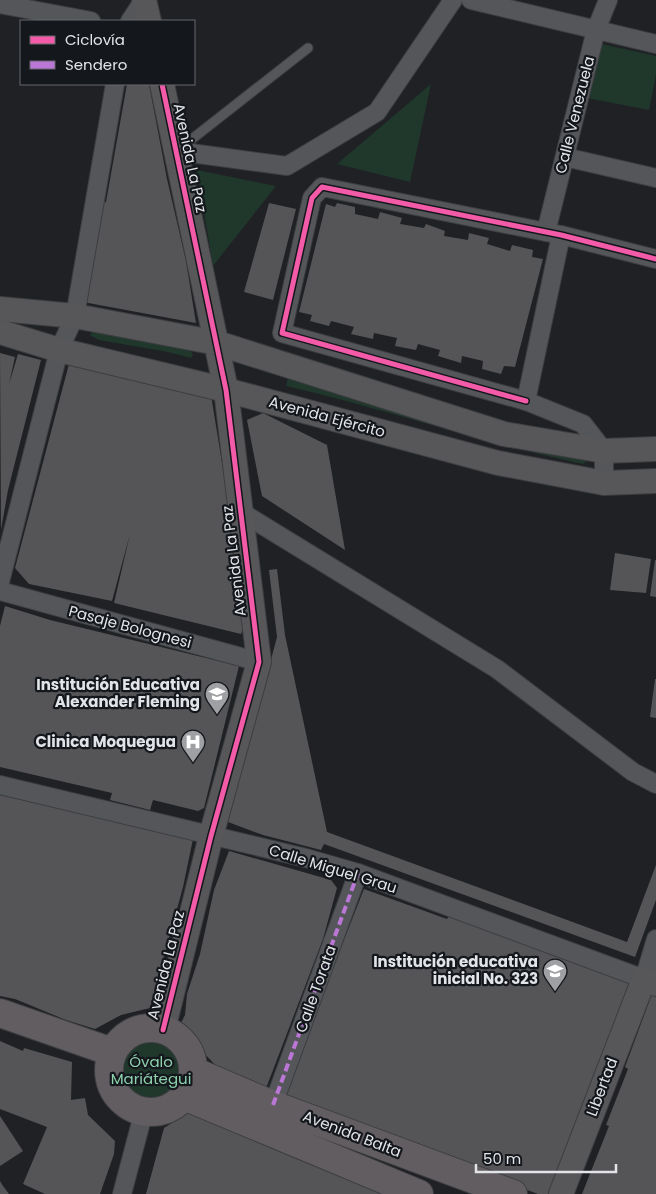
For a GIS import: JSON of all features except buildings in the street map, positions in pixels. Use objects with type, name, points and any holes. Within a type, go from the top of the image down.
[{"type":"main road","points":[[144,0],[149,20]]},
{"type":"main road","name":"Avenida La Paz","points":[[162,85],[226,390],[259,662],[211,836],[164,1030]]},
{"type":"main road","points":[[0,309],[75,316],[217,343],[504,434],[604,451],[656,449]]},
{"type":"main road","name":"Avenida Ejército","points":[[0,332],[59,350],[226,390],[498,463],[604,483],[656,481]]},
{"type":"main road","name":"Libertad","points":[[561,1194],[650,981]]},
{"type":"main road","points":[[0,1013],[112,1052]]},
{"type":"main road","points":[[140,1029],[164,1030],[176,1036],[185,1046],[191,1058],[188,1084],[167,1109],[156,1112],[131,1108],[113,1089],[109,1077],[109,1064],[112,1052],[128,1034],[140,1029]]},
{"type":"main road","name":"Avenida Balta","points":[[188,1084],[273,1104],[512,1194]]},
{"type":"main road","name":"Avenida Balta","points":[[188,1084],[420,1194]]},
{"type":"street","points":[[131,20],[144,0]]},
{"type":"street","points":[[176,151],[287,166],[377,112],[453,0]]},
{"type":"street","points":[[472,0],[656,44]]},
{"type":"street","name":"Calle Venezuela","points":[[526,401],[565,157],[596,30],[608,0]]},
{"type":"street","points":[[0,4],[86,20]]},
{"type":"street","points":[[0,582],[59,350],[75,316],[116,85]]},
{"type":"street","points":[[565,157],[656,178]]},
{"type":"street","points":[[604,483],[604,451],[583,424],[505,393],[282,334],[312,198],[322,187],[553,234],[656,259]]},
{"type":"street","points":[[241,512],[497,668],[633,772],[656,784]]},
{"type":"street","name":"Pasaje Bolognesi","points":[[0,591],[259,662]]},
{"type":"street","name":"Calle Miguel Grau","points":[[0,785],[306,858],[358,873],[650,981]]},
{"type":"street","name":"Calle Torata","points":[[273,1104],[358,873]]},
{"type":"street","points":[[650,981],[656,940]]},
{"type":"street","points":[[122,1194],[144,1111]]},
{"type":"lane","points":[[176,151],[308,48]]},
{"type":"green space","points":[[602,44],[656,56],[656,75],[649,110],[587,98]]},
{"type":"green space","points":[[431,84],[410,182],[337,164]]},
{"type":"green space","points":[[197,170],[276,186],[213,266]]},
{"type":"green space","points":[[93,331],[189,348],[193,355],[191,358],[99,340],[90,335]]},
{"type":"green space","points":[[289,374],[587,456],[587,461],[583,464],[546,456],[286,386]]},
{"type":"green space","name":"Óvalo Mariátegui","points":[[145,1042],[157,1042],[172,1050],[180,1065],[180,1077],[172,1092],[157,1100],[145,1100],[130,1092],[122,1077],[122,1065],[130,1050]]},
{"type":"marked path","points":[[273,1105],[358,873]]},
{"type":"cycle path","points":[[162,85],[226,390],[259,662],[211,836],[163,1030]]},
{"type":"cycle path","points":[[526,401],[282,333],[312,198],[322,187],[561,235],[656,259]]},
{"type":"place","name":"Institución Educativa Alexander Fleming","points":[[217,715]]},
{"type":"place","name":"Clinica Moquegua","points":[[193,763]]},
{"type":"place","name":"Institución educativa inicial No. 323","points":[[555,992]]}]
